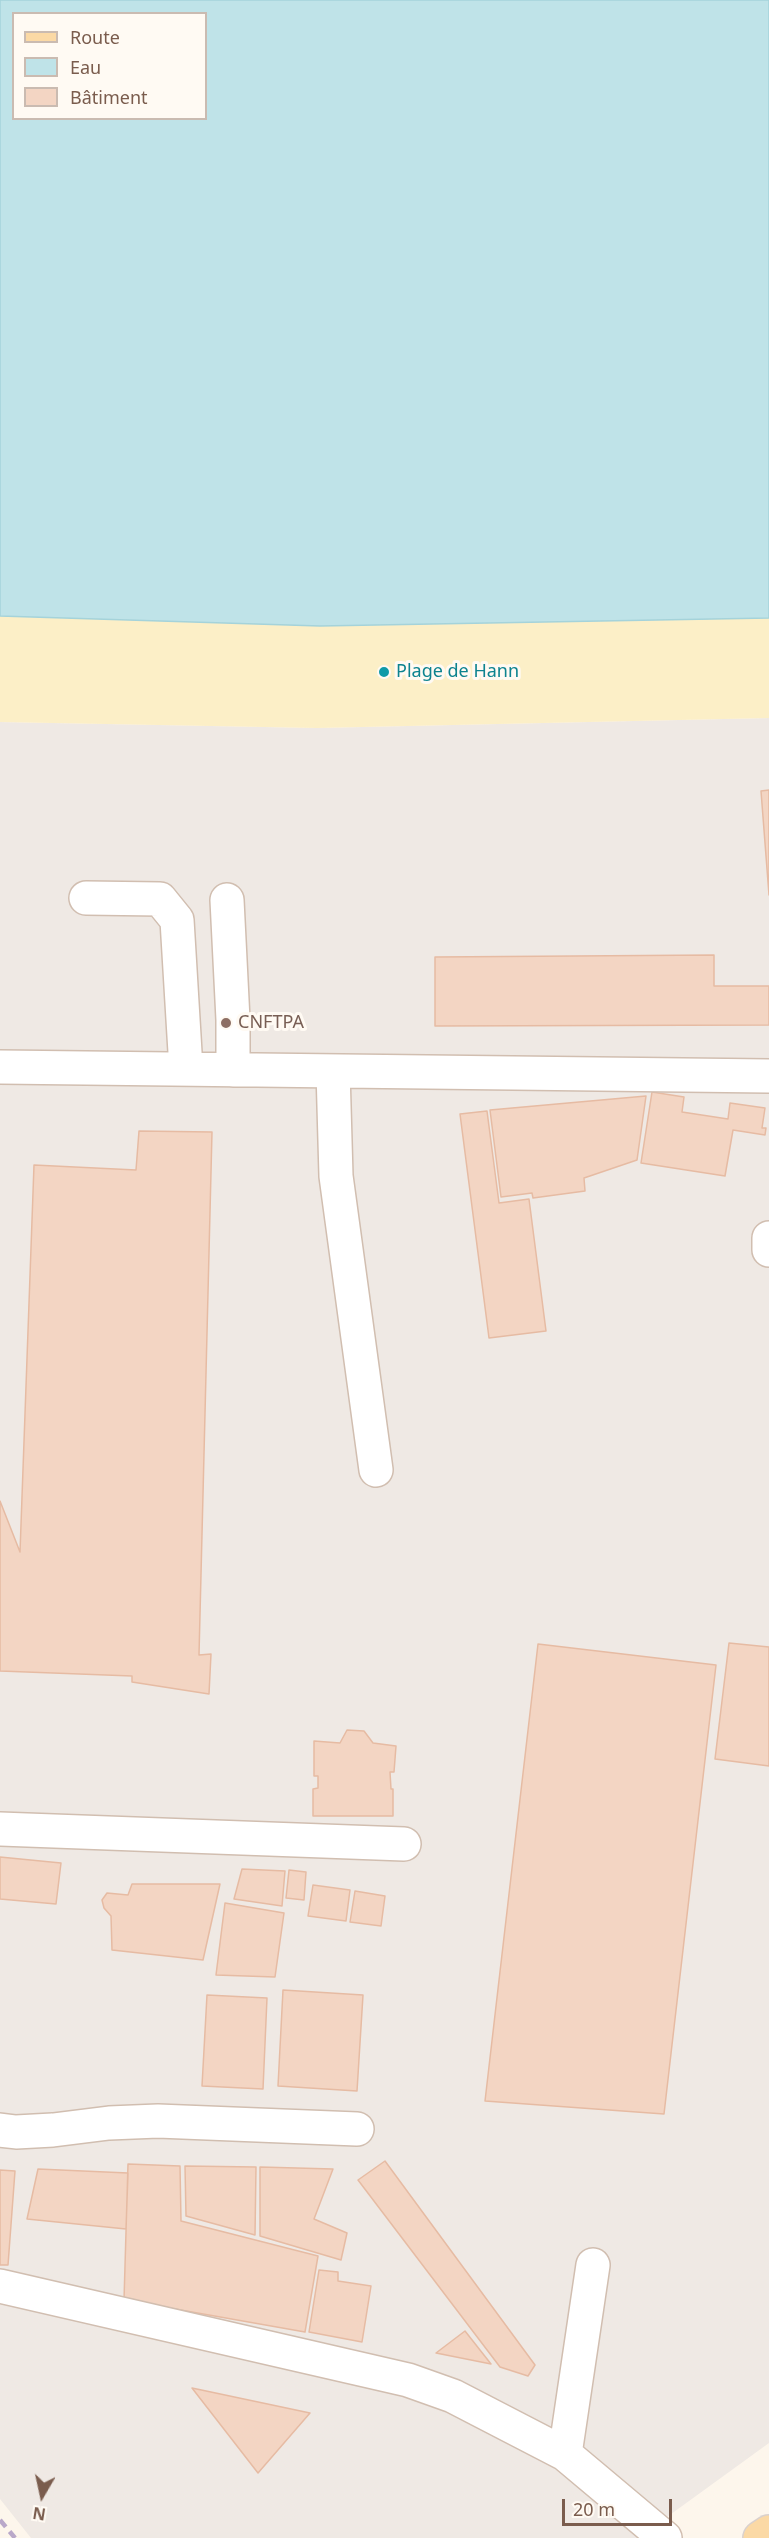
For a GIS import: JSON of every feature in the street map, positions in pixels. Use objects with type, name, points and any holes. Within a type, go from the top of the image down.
[{"type":"main road","points":[[760,2538],[769,2532]]},
{"type":"street","points":[[86,898],[160,899],[177,920],[186,1069]]},
{"type":"street","points":[[227,900],[233,1070]]},
{"type":"street","points":[[0,1067],[769,1076]]},
{"type":"street","points":[[333,1071],[336,1176],[376,1470]]},
{"type":"street","points":[[769,1238],[769,1250]]},
{"type":"street","points":[[0,1829],[404,1844]]},
{"type":"street","points":[[0,2130],[15,2132],[53,2130],[109,2123],[159,2121],[357,2129]]},
{"type":"street","points":[[565,2454],[593,2265]]},
{"type":"street","points":[[0,2286],[408,2380],[453,2396],[565,2454],[665,2538]]},
{"type":"shaded area","points":[[769,718],[769,2443],[638,2538],[31,2538],[0,2499],[0,722],[317,728]]},
{"type":"sand","name":"Plage de Hann","points":[[0,616],[320,626],[769,618],[769,718],[317,728],[0,722]]},
{"type":"water","points":[[0,0],[769,0],[769,618],[320,626],[0,616]]},
{"type":"building","points":[[769,790],[769,895],[761,791]]},
{"type":"building","points":[[714,955],[714,986],[769,986],[769,1025],[435,1026],[435,957]]},
{"type":"building","points":[[652,1092],[684,1097],[682,1112],[728,1119],[730,1103],[765,1108],[762,1128],[766,1128],[765,1135],[733,1130],[725,1176],[641,1163]]},
{"type":"building","points":[[646,1096],[637,1160],[584,1178],[585,1191],[533,1198],[532,1193],[501,1197],[490,1110]]},
{"type":"building","points":[[487,1111],[499,1203],[529,1199],[546,1331],[489,1338],[460,1114]]},
{"type":"building","points":[[139,1131],[212,1132],[199,1655],[211,1654],[209,1694],[132,1682],[132,1676],[0,1671],[0,1501],[20,1552],[34,1165],[136,1170]]},
{"type":"building","points":[[729,1643],[769,1647],[769,1766],[715,1759]]},
{"type":"building","points":[[538,1644],[716,1665],[664,2114],[485,2101]]},
{"type":"building","points":[[347,1730],[364,1731],[373,1743],[396,1746],[394,1772],[390,1772],[391,1789],[393,1789],[393,1816],[313,1816],[313,1789],[318,1788],[318,1776],[314,1776],[314,1741],[340,1743]]},
{"type":"building","points":[[0,1857],[61,1863],[56,1904],[0,1899]]},
{"type":"building","points":[[242,1869],[285,1871],[282,1906],[234,1899]]},
{"type":"building","points":[[289,1870],[306,1872],[304,1900],[286,1898]]},
{"type":"building","points":[[132,1884],[220,1884],[203,1960],[112,1950],[111,1916],[104,1908],[102,1900],[107,1893],[128,1895]]},
{"type":"building","points":[[313,1885],[350,1890],[346,1921],[308,1916]]},
{"type":"building","points":[[355,1891],[385,1896],[381,1926],[350,1922]]},
{"type":"building","points":[[225,1903],[284,1913],[275,1977],[216,1975]]},
{"type":"building","points":[[283,1990],[363,1995],[357,2091],[278,2086]]},
{"type":"building","points":[[207,1995],[267,1998],[263,2089],[202,2086]]},
{"type":"building","points":[[385,2161],[535,2365],[528,2376],[500,2367],[358,2180]]},
{"type":"building","points":[[128,2164],[180,2166],[181,2221],[318,2256],[305,2332],[124,2300]]},
{"type":"building","points":[[185,2166],[256,2167],[255,2235],[186,2216]]},
{"type":"building","points":[[260,2167],[333,2169],[314,2219],[347,2233],[341,2260],[260,2236]]},
{"type":"building","points":[[38,2169],[128,2173],[126,2229],[27,2219]]},
{"type":"building","points":[[0,2170],[15,2171],[8,2265],[0,2265]]},
{"type":"building","points":[[319,2270],[338,2272],[338,2281],[371,2286],[362,2342],[309,2332]]},
{"type":"building","points":[[465,2331],[491,2364],[436,2353]]},
{"type":"building","points":[[192,2388],[310,2413],[258,2473]]},
{"type":"railway","points":[[0,2520],[15,2538]]},
{"type":"place","name":"Plage de Hann","points":[[384,672]]},
{"type":"place","name":"CNFTPA","points":[[226,1023]]}]
